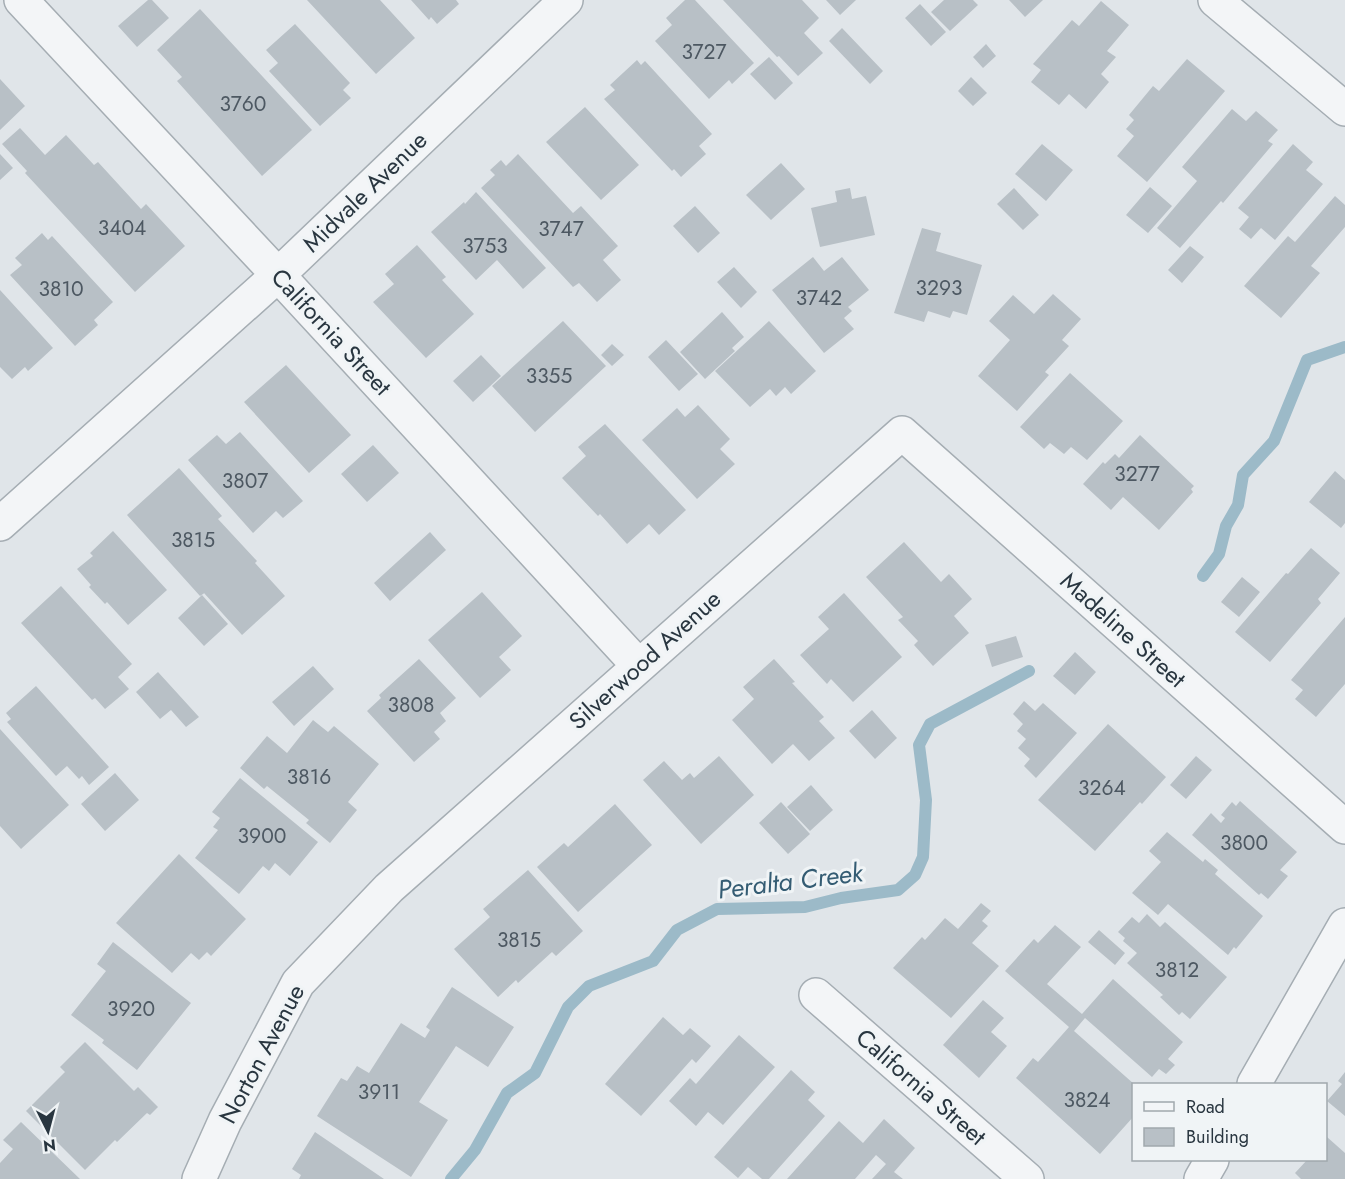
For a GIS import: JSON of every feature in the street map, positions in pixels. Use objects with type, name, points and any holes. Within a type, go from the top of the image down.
[{"type":"street","name":"California Street","points":[[21,0],[638,665]]},
{"type":"street","name":"Midvale Avenue","points":[[0,525],[278,275],[566,0]]},
{"type":"street","points":[[1215,0],[1345,109]]},
{"type":"street","name":"Silverwood Avenue","points":[[389,888],[902,433]]},
{"type":"street","name":"Madeline Street","points":[[902,433],[1345,826]]},
{"type":"street","name":"Norton Avenue","points":[[199,1179],[225,1120],[298,983],[389,888]]},
{"type":"street","points":[[1255,1083],[1345,925]]},
{"type":"street","name":"California Street","points":[[816,995],[1027,1179]]},
{"type":"street","points":[[1201,1179],[1211,1161]]},
{"type":"building","points":[[148,0],[152,0],[169,18],[137,47],[118,26]]},
{"type":"building","points":[[307,0],[380,0],[415,38],[376,74]]},
{"type":"building","points":[[411,0],[456,0],[459,4],[437,24],[431,17],[429,20]]},
{"type":"building","points":[[685,0],[695,0],[754,63],[732,84],[729,80],[709,99],[655,41],[672,25],[666,18]]},
{"type":"building","points":[[723,0],[802,0],[819,18],[804,33],[823,53],[798,76]]},
{"type":"building","points":[[826,0],[856,0],[840,15]]},
{"type":"building","points":[[944,0],[973,0],[978,5],[950,31],[931,12]]},
{"type":"building","points":[[1009,0],[1043,0],[1025,17]]},
{"type":"building","points":[[1101,1],[1129,25],[1107,51],[1116,57],[1101,74],[1109,82],[1086,109],[1069,94],[1059,105],[1031,82],[1041,70],[1033,64],[1072,20],[1079,26]]},
{"type":"building","points":[[920,4],[946,32],[931,46],[905,18]]},
{"type":"building","points":[[200,9],[312,130],[262,176],[177,81],[182,77],[157,50]]},
{"type":"building","points":[[295,24],[350,83],[343,90],[351,98],[320,126],[269,71],[278,63],[266,50]]},
{"type":"building","points":[[842,28],[883,71],[870,84],[829,41]]},
{"type":"building","points":[[986,44],[996,56],[983,68],[973,57]]},
{"type":"building","points":[[769,57],[793,83],[775,100],[750,74]]},
{"type":"building","points":[[1187,59],[1225,91],[1147,182],[1117,156],[1134,136],[1126,129],[1134,120],[1129,115],[1153,86],[1159,91]]},
{"type":"building","points":[[637,60],[641,65],[645,61],[712,134],[699,146],[706,154],[681,177],[674,169],[672,171],[604,99],[615,90],[610,85]]},
{"type":"building","points":[[971,77],[987,93],[973,106],[958,91]]},
{"type":"building","points":[[0,79],[25,106],[0,130]]},
{"type":"building","points":[[585,107],[639,165],[601,200],[546,142]]},
{"type":"building","points":[[1232,109],[1246,121],[1256,111],[1278,130],[1268,141],[1273,144],[1223,203],[1221,201],[1180,248],[1157,228],[1197,181],[1182,167]]},
{"type":"building","points":[[20,128],[45,155],[66,135],[94,165],[98,162],[141,209],[146,204],[185,246],[135,292],[25,173],[27,171],[2,144]]},
{"type":"building","points":[[1042,144],[1073,170],[1046,201],[1015,174]]},
{"type":"building","points":[[1293,144],[1313,162],[1306,170],[1323,184],[1275,240],[1261,228],[1251,239],[1239,229],[1249,217],[1238,208]]},
{"type":"building","points":[[0,154],[13,168],[0,180]]},
{"type":"building","points":[[518,154],[573,213],[581,206],[618,246],[603,260],[621,280],[597,302],[579,283],[573,287],[481,188],[495,175],[490,170],[501,160],[506,166]]},
{"type":"building","points":[[781,163],[805,189],[771,220],[746,195]]},
{"type":"building","points":[[1150,187],[1172,206],[1148,233],[1126,215]]},
{"type":"building","points":[[850,188],[852,199],[866,196],[875,235],[820,247],[811,208],[837,202],[835,191]]},
{"type":"building","points":[[1014,188],[1039,215],[1023,230],[997,204]]},
{"type":"building","points":[[476,192],[546,268],[523,289],[497,260],[476,280],[431,232]]},
{"type":"building","points":[[1335,196],[1345,205],[1345,227],[1311,266],[1320,273],[1281,318],[1244,286],[1288,236],[1295,242]]},
{"type":"building","points":[[695,206],[720,233],[698,253],[673,226]]},
{"type":"building","points":[[922,228],[941,233],[936,251],[982,265],[967,315],[953,311],[950,318],[928,311],[924,322],[894,313]]},
{"type":"building","points":[[42,233],[48,240],[52,236],[113,302],[94,320],[98,325],[75,346],[10,275],[22,265],[15,258]]},
{"type":"building","points":[[417,245],[446,277],[442,280],[474,314],[426,358],[373,302],[394,284],[385,274]]},
{"type":"building","points":[[1190,246],[1204,257],[1182,283],[1168,270]]},
{"type":"building","points":[[813,257],[824,271],[842,257],[869,290],[848,307],[852,311],[844,318],[854,329],[824,353],[772,290]]},
{"type":"building","points":[[734,267],[757,292],[741,308],[717,282]]},
{"type":"building","points":[[0,290],[53,348],[28,371],[25,367],[12,379],[0,367]]},
{"type":"building","points":[[1053,294],[1081,319],[1062,340],[1069,346],[1045,372],[1049,375],[1017,411],[978,376],[1010,340],[989,321],[1013,295],[1034,314]]},
{"type":"building","points":[[722,312],[744,337],[732,348],[735,351],[705,379],[680,352]]},
{"type":"building","points":[[563,321],[606,366],[535,432],[492,386]]},
{"type":"building","points":[[769,321],[816,371],[791,394],[785,387],[776,396],[770,389],[750,407],[715,371]]},
{"type":"building","points":[[666,340],[698,374],[679,391],[648,357]]},
{"type":"building","points":[[612,344],[624,355],[612,366],[601,355]]},
{"type":"building","points":[[481,355],[501,376],[473,402],[453,381]]},
{"type":"building","points":[[286,365],[351,435],[309,473],[244,402]]},
{"type":"building","points":[[1070,373],[1123,421],[1087,460],[1071,447],[1064,454],[1050,443],[1044,449],[1020,427]]},
{"type":"building","points":[[698,405],[730,439],[720,449],[735,464],[697,499],[642,440],[677,408],[685,417]]},
{"type":"building","points":[[605,424],[686,510],[659,535],[649,524],[627,544],[600,514],[598,516],[562,478],[586,456],[578,447]]},
{"type":"building","points":[[240,432],[303,501],[283,518],[276,511],[253,533],[188,460],[217,435],[226,444]]},
{"type":"building","points":[[1140,435],[1194,486],[1191,489],[1193,492],[1159,530],[1123,497],[1111,510],[1083,484],[1103,462],[1105,464],[1115,454],[1119,458]]},
{"type":"building","points":[[373,445],[399,473],[367,502],[341,474]]},
{"type":"building","points":[[179,468],[222,516],[218,519],[257,561],[255,563],[285,596],[242,635],[204,593],[200,596],[127,515]]},
{"type":"building","points":[[1335,471],[1345,480],[1345,523],[1341,528],[1309,502]]},
{"type":"building","points":[[113,531],[167,590],[128,625],[107,602],[105,604],[89,587],[91,585],[77,569],[93,556],[90,553]]},
{"type":"building","points":[[430,532],[446,550],[390,601],[374,583]]},
{"type":"building","points":[[904,542],[941,582],[949,574],[972,599],[954,616],[969,633],[933,666],[914,645],[918,641],[898,620],[903,617],[866,577]]},
{"type":"building","points":[[1311,548],[1340,573],[1318,599],[1321,603],[1270,662],[1235,632]]},
{"type":"building","points":[[1242,577],[1260,592],[1239,617],[1221,602]]},
{"type":"building","points":[[61,586],[132,664],[118,677],[129,689],[105,709],[95,698],[92,700],[21,623]]},
{"type":"building","points":[[482,592],[522,636],[499,657],[511,670],[480,698],[428,640]]},
{"type":"building","points":[[844,593],[902,657],[853,702],[831,679],[827,684],[800,655],[829,629],[818,617]]},
{"type":"building","points":[[202,595],[228,624],[204,646],[178,618]]},
{"type":"building","points":[[1345,617],[1345,684],[1316,717],[1295,699],[1303,690],[1291,680]]},
{"type":"building","points":[[1016,636],[1023,657],[992,667],[985,645]]},
{"type":"building","points":[[1075,652],[1096,672],[1075,695],[1053,676]]},
{"type":"building","points":[[419,659],[456,698],[440,713],[446,721],[434,732],[440,739],[414,762],[367,711],[381,698],[379,695]]},
{"type":"building","points":[[774,659],[795,682],[792,683],[824,717],[819,721],[835,738],[809,761],[793,744],[772,764],[732,720],[754,699],[743,687]]},
{"type":"building","points":[[313,666],[334,689],[294,726],[272,702]]},
{"type":"building","points":[[158,672],[199,717],[186,727],[171,710],[160,719],[136,692]]},
{"type":"building","points":[[36,686],[109,767],[89,785],[82,776],[79,779],[67,766],[56,776],[7,722],[11,719],[6,713]]},
{"type":"building","points":[[1024,701],[1035,711],[1043,703],[1077,733],[1036,778],[1024,766],[1030,759],[1018,748],[1026,739],[1017,731],[1023,724],[1013,714]]},
{"type":"building","points":[[872,710],[897,738],[875,759],[849,731]]},
{"type":"building","points":[[313,720],[328,732],[334,726],[379,764],[348,802],[357,810],[330,843],[306,823],[309,820],[267,786],[264,789],[240,768],[267,736],[287,753]]},
{"type":"building","points":[[1108,724],[1166,777],[1095,851],[1038,800]]},
{"type":"building","points":[[0,729],[69,805],[21,849],[0,826]]},
{"type":"building","points":[[719,756],[754,795],[701,844],[643,780],[664,761],[682,780],[690,773],[694,778]]},
{"type":"building","points":[[1196,756],[1212,770],[1186,799],[1170,785]]},
{"type":"building","points":[[115,773],[139,800],[105,831],[81,804]]},
{"type":"building","points":[[240,778],[318,842],[290,876],[275,863],[269,871],[263,866],[239,894],[195,858],[218,830],[213,827],[220,818],[212,812]]},
{"type":"building","points":[[811,785],[833,810],[810,831],[787,807]]},
{"type":"building","points":[[1240,801],[1297,852],[1280,870],[1288,876],[1268,899],[1261,893],[1259,895],[1192,835],[1211,813],[1221,823],[1225,818],[1221,815],[1232,802],[1236,806]]},
{"type":"building","points":[[781,802],[810,834],[788,854],[759,823]]},
{"type":"building","points":[[615,804],[652,845],[578,912],[537,867],[564,843],[568,847]]},
{"type":"building","points":[[1167,832],[1203,862],[1205,859],[1218,870],[1215,874],[1263,916],[1236,949],[1234,947],[1228,955],[1168,904],[1158,915],[1132,893],[1161,862],[1149,851]]},
{"type":"building","points":[[179,854],[246,919],[211,956],[207,952],[199,960],[191,953],[172,973],[116,923]]},
{"type":"building","points":[[528,870],[583,931],[556,956],[552,952],[518,983],[516,980],[498,997],[454,949],[490,917],[483,909]]},
{"type":"building","points":[[981,903],[991,911],[982,921],[988,926],[972,943],[999,966],[951,1018],[893,968],[922,937],[925,940],[945,918],[958,929]]},
{"type":"building","points":[[1147,914],[1160,927],[1165,922],[1227,977],[1190,1019],[1182,1012],[1179,1015],[1160,997],[1163,995],[1127,963],[1137,953],[1123,941],[1125,938],[1118,932],[1132,917],[1139,923]]},
{"type":"building","points":[[1055,925],[1081,947],[1047,984],[1082,1014],[1113,979],[1183,1042],[1168,1059],[1175,1065],[1166,1074],[1159,1069],[1152,1077],[1085,1018],[1074,1031],[1133,1083],[1132,1118],[1100,1154],[1016,1078],[1033,1058],[1038,1062],[1069,1027],[1005,971],[1034,939],[1038,943]]},
{"type":"building","points":[[1099,930],[1125,953],[1115,965],[1088,942]]},
{"type":"building","points":[[113,942],[191,1003],[137,1070],[102,1043],[104,1040],[71,1015],[106,971],[97,964]]},
{"type":"building","points":[[452,987],[514,1027],[488,1067],[456,1046],[419,1102],[448,1120],[411,1177],[317,1116],[341,1078],[347,1081],[357,1066],[369,1073],[401,1023],[425,1038],[430,1030],[426,1027]]},
{"type":"building","points":[[983,1000],[1004,1018],[991,1032],[1007,1046],[979,1078],[943,1045]]},
{"type":"building","points":[[663,1017],[683,1035],[690,1028],[711,1046],[696,1063],[692,1059],[641,1116],[605,1084]]},
{"type":"building","points":[[739,1035],[775,1067],[723,1125],[708,1112],[696,1126],[669,1101],[690,1078],[696,1084]]},
{"type":"building","points":[[85,1042],[134,1091],[138,1087],[158,1107],[150,1115],[147,1113],[117,1142],[115,1140],[85,1170],[26,1111],[65,1072],[60,1067]]},
{"type":"building","points":[[791,1070],[815,1092],[808,1100],[825,1116],[769,1179],[762,1179],[748,1167],[738,1178],[714,1157]]},
{"type":"building","points":[[1345,1072],[1345,1116],[1327,1101],[1342,1084],[1338,1081]]},
{"type":"building","points":[[884,1119],[915,1148],[894,1172],[903,1179],[872,1179],[886,1164],[876,1155],[855,1179],[787,1179],[839,1121],[863,1143]]},
{"type":"building","points":[[21,1122],[80,1179],[0,1179],[0,1163],[13,1149],[3,1140]]},
{"type":"building","points":[[315,1132],[384,1179],[299,1179],[301,1175],[292,1169]]},
{"type":"building","points":[[1327,1137],[1345,1153],[1345,1179],[1301,1179],[1295,1173],[1306,1161],[1327,1161]]},
{"type":"waterway","name":"Peralta Creek","points":[[1203,576],[1219,554],[1226,526],[1238,505],[1243,475],[1274,441],[1307,360],[1345,347]]},
{"type":"waterway","name":"Peralta Creek","points":[[451,1179],[475,1150],[507,1093],[535,1073],[568,1007],[589,986],[653,961],[677,930],[717,909],[805,907],[841,898],[898,890],[915,875],[923,857],[926,800],[919,745],[930,724],[1029,671]]}]
